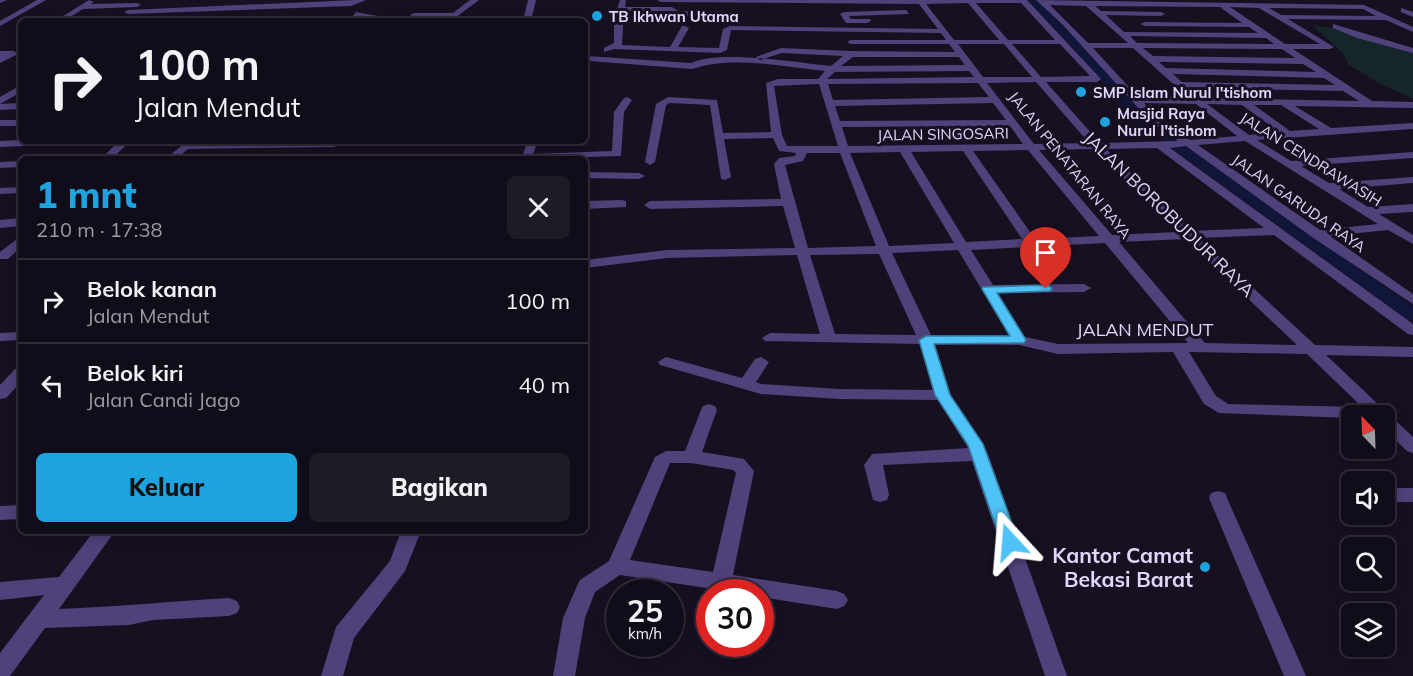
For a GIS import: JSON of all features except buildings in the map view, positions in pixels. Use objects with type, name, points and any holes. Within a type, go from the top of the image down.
[{"type":"street","points":[[0,24],[42,0]]},
{"type":"street","points":[[64,18],[94,0]]},
{"type":"street","points":[[195,10],[206,0]]},
{"type":"street","points":[[254,18],[272,0]]},
{"type":"street","points":[[125,16],[195,10],[351,4],[362,0]]},
{"type":"street","points":[[449,18],[459,9],[476,0]]},
{"type":"street","points":[[528,18],[532,0]]},
{"type":"street","points":[[661,0],[1023,1],[1097,79],[983,82],[778,82],[769,85],[777,135],[783,149],[803,150],[799,159],[783,160],[779,164],[787,202],[829,339]]},
{"type":"street","points":[[1176,0],[1184,4]]},
{"type":"street","points":[[1211,0],[1372,106],[1412,127]]},
{"type":"street","points":[[1084,45],[1330,47],[1248,0]]},
{"type":"street","points":[[1279,0],[1290,6]]},
{"type":"street","points":[[1345,0],[1361,7]]},
{"type":"street","points":[[725,1],[726,18],[764,20],[763,29]]},
{"type":"street","name":"JALAN PENATARAN RAYA","points":[[921,1],[1032,148],[1200,347]]},
{"type":"street","name":"JALAN BOROBUDUR RAYA","points":[[970,1],[1098,147],[1188,235],[1370,405]]},
{"type":"street","points":[[1041,1],[1361,7],[1368,8],[1410,29]]},
{"type":"street","name":"JALAN GARUDA RAYA","points":[[1041,1],[1066,23],[1153,119],[1182,144],[1413,300]]},
{"type":"street","points":[[793,2],[802,17],[793,30]]},
{"type":"street","name":"JALAN CENDRAWASIH","points":[[1087,2],[1111,23],[1123,29],[1136,46],[1197,101],[1248,139],[1413,240]]},
{"type":"street","points":[[82,7],[140,3]]},
{"type":"street","points":[[125,16],[140,3]]},
{"type":"street","points":[[588,59],[618,44],[621,4],[672,9],[676,13],[726,14]]},
{"type":"street","points":[[434,11],[459,9]]},
{"type":"street","points":[[414,15],[459,9]]},
{"type":"street","points":[[1404,10],[1413,12]]},
{"type":"street","points":[[903,21],[849,21],[844,14],[929,11]]},
{"type":"street","points":[[1101,13],[1166,14]]},
{"type":"street","points":[[356,14],[374,16],[373,18]]},
{"type":"street","points":[[1224,15],[1236,15]]},
{"type":"street","points":[[125,16],[148,18]]},
{"type":"street","points":[[1278,16],[1390,18]]},
{"type":"street","points":[[925,21],[936,21]]},
{"type":"street","points":[[1134,24],[1250,25]]},
{"type":"street","points":[[1296,26],[1410,29]]},
{"type":"street","points":[[1336,26],[1359,36],[1413,51]]},
{"type":"street","points":[[672,50],[686,28]]},
{"type":"street","points":[[614,47],[720,51],[723,50],[727,29],[730,28],[944,30]]},
{"type":"street","points":[[1123,29],[1267,36]]},
{"type":"street","points":[[851,42],[1063,42]]},
{"type":"street","points":[[757,61],[764,55],[781,50],[963,56]]},
{"type":"street","points":[[851,54],[822,78],[844,150],[884,250],[926,340],[943,395],[975,444],[1056,676]]},
{"type":"street","points":[[588,59],[692,66],[700,62],[757,61],[832,69],[972,68]]},
{"type":"street","points":[[1152,59],[1305,61]]},
{"type":"street","points":[[1164,70],[1326,75]]},
{"type":"street","points":[[1180,85],[1346,88]]},
{"type":"street","points":[[0,101],[18,90]]},
{"type":"street","points":[[572,156],[616,154],[619,112],[627,100]]},
{"type":"street","points":[[650,162],[663,102],[683,100],[714,102],[725,177]]},
{"type":"street","points":[[829,104],[996,100]]},
{"type":"street","points":[[1136,100],[1413,105]]},
{"type":"street","points":[[1244,102],[1289,135]]},
{"type":"street","points":[[1284,103],[1329,131]]},
{"type":"street","points":[[1325,104],[1365,129]]},
{"type":"street","points":[[0,107],[18,106]]},
{"type":"street","points":[[0,123],[18,123]]},
{"type":"street","points":[[836,124],[1012,123]]},
{"type":"street","name":"JALAN SINGOSARI","points":[[803,150],[1162,145],[1329,131],[1412,127]]},
{"type":"street","points":[[718,136],[777,135]]},
{"type":"street","points":[[0,144],[18,143]]},
{"type":"street","points":[[109,156],[122,144]]},
{"type":"street","points":[[174,156],[184,146],[259,144]]},
{"type":"street","points":[[1162,145],[1274,231],[1413,332]]},
{"type":"street","points":[[966,148],[1031,243]]},
{"type":"street","points":[[904,149],[1019,340]]},
{"type":"street","points":[[1290,164],[1413,155]]},
{"type":"street","points":[[0,165],[18,164]]},
{"type":"street","points":[[588,176],[639,176]]},
{"type":"street","points":[[1327,187],[1413,180]]},
{"type":"street","points":[[0,191],[18,190]]},
{"type":"street","points":[[650,205],[787,202]]},
{"type":"street","points":[[588,205],[621,204]]},
{"type":"street","points":[[1367,211],[1413,207]]},
{"type":"street","points":[[0,224],[18,222]]},
{"type":"street","points":[[1316,234],[1391,226]]},
{"type":"street","points":[[588,264],[667,254],[884,250],[1274,231]]},
{"type":"street","points":[[988,289],[1084,288]]},
{"type":"street","name":"JALAN MENDUT","points":[[770,338],[1019,340],[1058,349],[1178,346],[1413,352]]},
{"type":"street","points":[[1178,346],[1210,400],[1225,410],[1341,414]]},
{"type":"street","points":[[666,362],[761,389],[943,395]]},
{"type":"street","points":[[746,385],[761,362]]},
{"type":"street","points":[[0,394],[18,376]]},
{"type":"street","points":[[691,457],[709,410]]},
{"type":"street","name":"JALAN BOROBUDUR RAYA","points":[[1395,429],[1413,447]]},
{"type":"street","points":[[880,495],[873,465],[878,459],[979,454]]},
{"type":"street","points":[[564,676],[574,618],[587,586],[617,566],[661,462],[666,457],[691,457],[738,464],[745,471],[722,579]]},
{"type":"street","points":[[1395,495],[1413,495]]},
{"type":"street","points":[[1218,498],[1295,676]]},
{"type":"street","points":[[0,513],[18,512]]},
{"type":"street","points":[[0,671],[62,585],[103,534]]},
{"type":"street","points":[[332,676],[344,634],[398,565],[410,534]]},
{"type":"street","points":[[617,566],[702,579]]},
{"type":"street","points":[[0,591],[62,585]]},
{"type":"street","points":[[774,590],[837,600]]},
{"type":"street","points":[[38,619],[129,616],[153,611],[229,607]]},
{"type":"shaded area","points":[[1313,26],[1334,28],[1413,49],[1413,99],[1377,82],[1349,65],[1342,52]]},
{"type":"waterway","points":[[1032,0],[1080,49],[1140,119],[1413,315]]},
{"type":"place","name":"TB Ikhwan Utama","points":[[597,16]]},
{"type":"place","name":"SMP Islam Nurul I'tishom","points":[[1081,92]]},
{"type":"place","name":"Masjid Raya Nurul I'tishom","points":[[1105,122]]},
{"type":"place","name":"Kantor Camat Bekasi Barat","points":[[1205,567]]},
{"type":"route","points":[[1010,542],[975,444],[943,395],[926,340],[1019,340],[988,289],[1046,289]]}]
